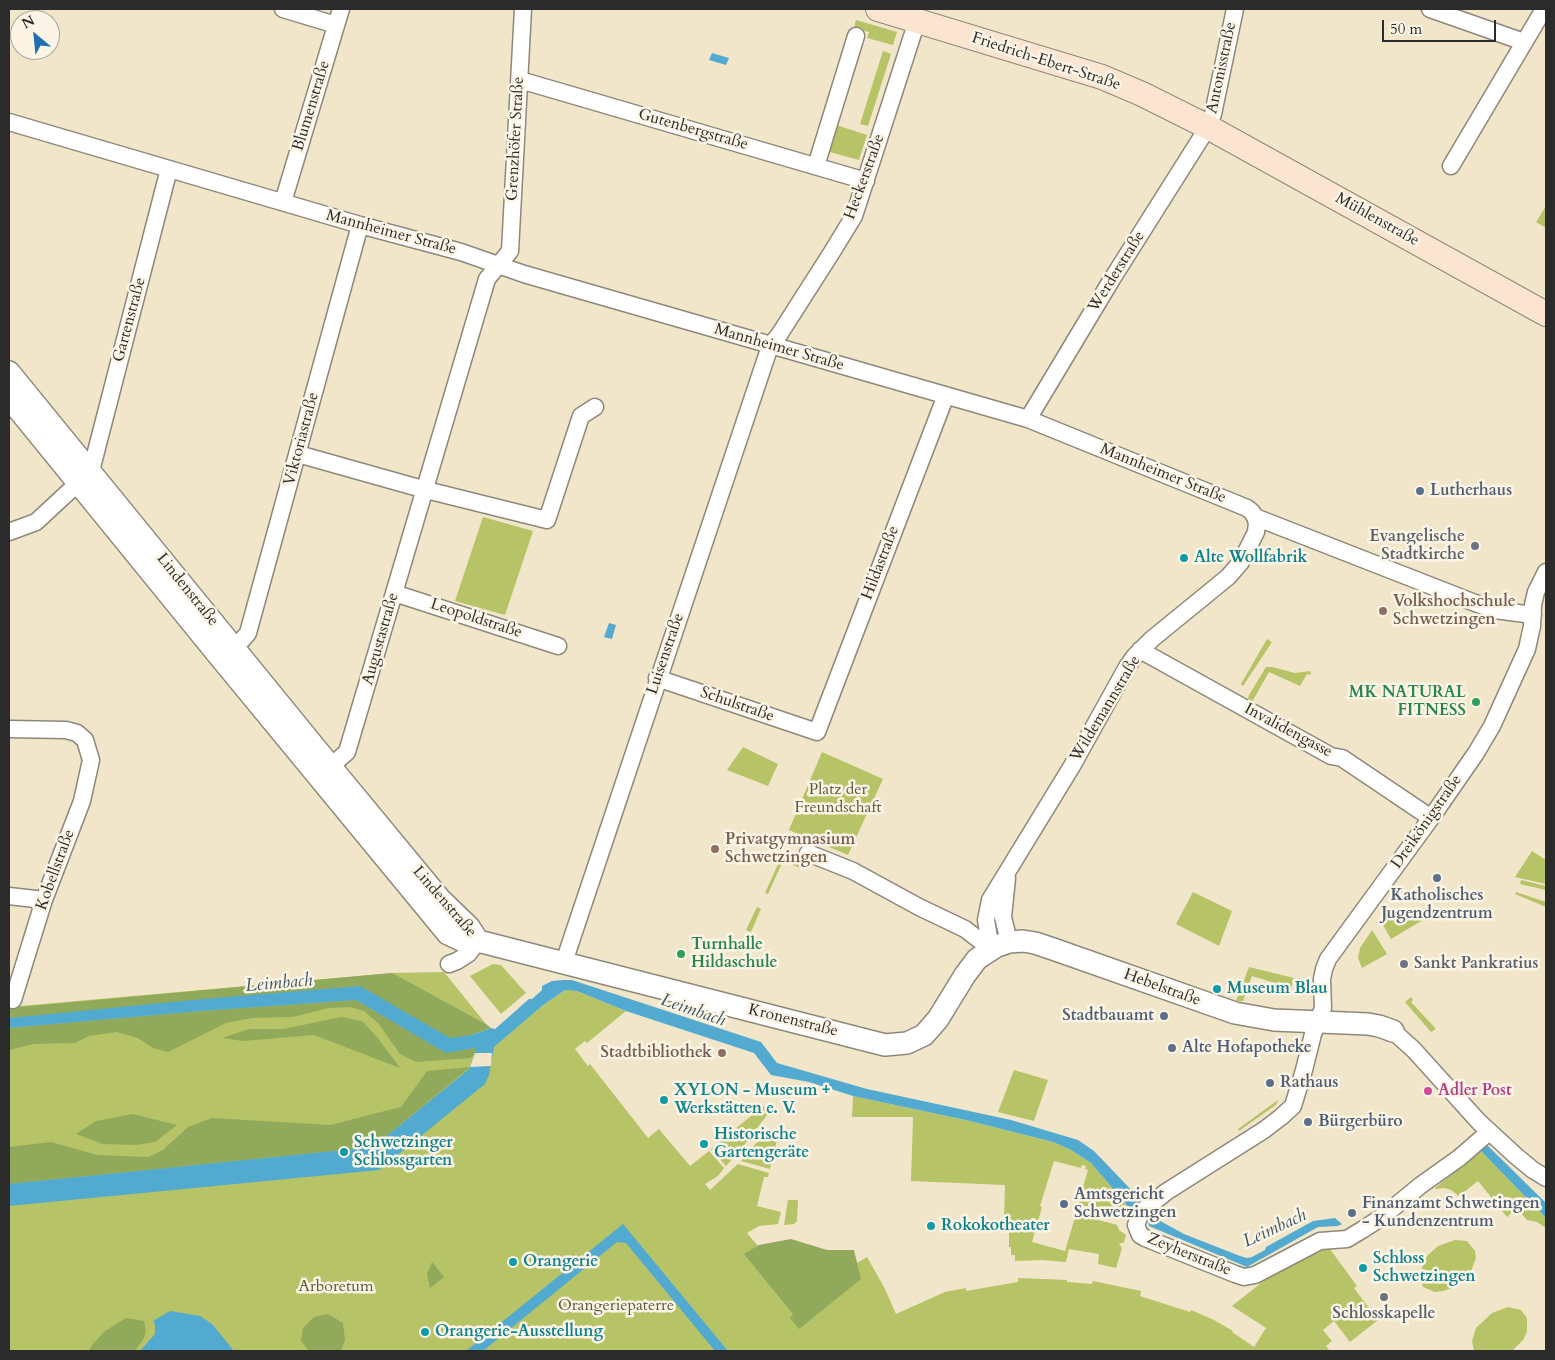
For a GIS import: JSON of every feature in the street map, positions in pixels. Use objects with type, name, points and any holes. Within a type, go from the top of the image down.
[{"type":"main road","name":"Friedrich-Ebert-Straße","points":[[885,10],[1102,77],[1142,94],[1208,127]]},
{"type":"main road","name":"Mühlenstraße","points":[[1208,127],[1546,314]]},
{"type":"street","points":[[283,9],[339,17]]},
{"type":"street","name":"Grenzhöfer Straße","points":[[498,265],[510,251],[523,9]]},
{"type":"street","name":"Antonisstraße","points":[[1208,127],[1213,114],[1235,9]]},
{"type":"street","points":[[1430,9],[1524,42]]},
{"type":"street","points":[[1451,166],[1544,9]]},
{"type":"street","name":"Blumenstraße","points":[[283,202],[339,17]]},
{"type":"street","name":"Heckerstraße","points":[[770,346],[779,335],[854,216],[917,21]]},
{"type":"street","points":[[816,166],[856,36]]},
{"type":"street","name":"Gutenbergstraße","points":[[520,80],[866,181]]},
{"type":"street","name":"Mannheimer Straße","points":[[9,122],[360,225],[461,252],[524,274],[770,346],[1028,419],[1247,508],[1255,517],[1482,605],[1502,611],[1532,615]]},
{"type":"street","name":"Werderstraße","points":[[1028,419],[1112,279],[1208,127]]},
{"type":"street","name":"Gartenstraße","points":[[85,477],[169,169]]},
{"type":"street","name":"Viktoriastraße","points":[[228,654],[248,633],[360,225]]},
{"type":"street","name":"Augustastraße","points":[[325,772],[347,752],[487,279],[498,265]]},
{"type":"street","name":"Luisenstraße","points":[[564,962],[657,678],[770,346]]},
{"type":"street","name":"Lindenstraße","points":[[9,372],[85,477],[325,772],[440,899],[469,927],[478,941]]},
{"type":"street","name":"Hildastraße","points":[[817,732],[946,395]]},
{"type":"street","name":"Lindenstraße","points":[[9,398],[85,477]]},
{"type":"street","points":[[298,454],[426,490],[546,520],[581,416],[595,407]]},
{"type":"street","points":[[9,532],[36,522],[85,477]]},
{"type":"street","name":"Wildemannstraße","points":[[1000,945],[1008,873],[1128,667],[1140,650],[1235,570],[1246,554],[1256,532],[1255,517]]},
{"type":"street","name":"Dreikönigstraße","points":[[1317,1023],[1323,1008],[1322,979],[1328,959],[1431,818],[1476,753],[1492,726],[1527,649],[1531,637],[1536,592],[1546,572]]},
{"type":"street","name":"Leopoldstraße","points":[[394,593],[558,646]]},
{"type":"street","name":"Invalidengasse","points":[[1140,650],[1331,756],[1342,758],[1431,818]]},
{"type":"street","name":"Schulstraße","points":[[657,678],[817,732]]},
{"type":"street","name":"Kobellstraße","points":[[9,729],[66,730],[77,733],[85,740],[91,760],[82,801],[44,900],[13,1000]]},
{"type":"street","points":[[808,853],[853,871],[1000,945]]},
{"type":"street","points":[[9,896],[44,900]]},
{"type":"street","points":[[449,964],[468,954],[478,941]]},
{"type":"street","name":"Kronenstraße","points":[[478,941],[861,1039],[896,1045],[924,1035],[931,1028],[970,966],[1000,945]]},
{"type":"street","name":"Hebelstraße","points":[[1000,945],[1034,942],[1235,1013],[1274,1020],[1368,1024],[1393,1032]]},
{"type":"street","name":"Zeyherstraße","points":[[1317,1023],[1293,1106],[1264,1130],[1166,1192],[1142,1212],[1136,1225],[1140,1234],[1145,1238],[1235,1274],[1255,1276],[1320,1241],[1346,1239],[1382,1218],[1489,1132]]},
{"type":"street","points":[[1393,1032],[1414,1050],[1458,1101],[1489,1132],[1533,1170],[1546,1178]]},
{"type":"green space","points":[[856,20],[897,32],[893,45],[867,38],[869,32],[854,28]]},
{"type":"green space","points":[[883,51],[891,54],[868,126],[860,124]]},
{"type":"green space","points":[[833,124],[867,135],[859,160],[826,151]]},
{"type":"green space","points":[[1546,206],[1546,228],[1536,222]]},
{"type":"green space","points":[[483,517],[533,531],[505,615],[455,601]]},
{"type":"green space","points":[[1267,639],[1272,642],[1243,686],[1241,684]]},
{"type":"green space","points":[[1266,667],[1295,673],[1310,671],[1311,675],[1307,674],[1300,686],[1269,672],[1252,702],[1248,699],[1249,695]]},
{"type":"green space","points":[[743,747],[778,764],[768,786],[727,770]]},
{"type":"green space","name":"Platz der Freundschaft","points":[[822,752],[883,779],[848,855],[789,830]]},
{"type":"green space","points":[[1532,851],[1546,860],[1546,884],[1515,877]]},
{"type":"green space","points":[[783,853],[806,862],[803,869],[783,861],[768,894],[765,893]]},
{"type":"green space","points":[[1521,880],[1546,886],[1546,890],[1520,884]]},
{"type":"green space","points":[[1193,892],[1232,911],[1219,946],[1176,924]]},
{"type":"green space","points":[[1516,892],[1546,902],[1546,907],[1515,894]]},
{"type":"green space","points":[[757,907],[761,909],[751,932],[746,930]]},
{"type":"green space","points":[[1388,908],[1406,921],[1412,911],[1423,920],[1391,939],[1380,920]]},
{"type":"green space","points":[[1372,930],[1387,954],[1362,968],[1358,958],[1360,948]]},
{"type":"green space","points":[[493,964],[501,965],[526,993],[501,1014],[470,976]]},
{"type":"green space","points":[[1249,967],[1294,978],[1291,988],[1252,976],[1243,1001],[1236,1001]]},
{"type":"green space","name":"Schwetzinger Schlossgarten","points":[[444,972],[486,1024],[398,977],[493,1047],[542,1006],[565,990],[577,991],[626,1011],[587,1043],[585,1041],[575,1049],[588,1066],[590,1064],[648,1138],[659,1129],[690,1166],[709,1151],[724,1168],[718,1176],[705,1184],[710,1190],[738,1164],[769,1173],[768,1177],[764,1177],[757,1206],[781,1212],[778,1224],[759,1226],[747,1233],[801,1297],[867,1257],[885,1289],[896,1314],[945,1292],[966,1288],[966,1291],[1018,1282],[1018,1278],[1067,1280],[1067,1282],[1092,1284],[1093,1281],[1141,1291],[1140,1296],[1190,1312],[1191,1310],[1233,1331],[1254,1347],[1266,1328],[1232,1306],[1280,1268],[1327,1245],[1357,1286],[1354,1288],[1378,1320],[1350,1342],[1334,1321],[1323,1330],[1332,1341],[1326,1346],[1330,1351],[9,1351],[9,1007],[392,973]]},
{"type":"green space","points":[[392,973],[491,1028],[472,1035],[450,1039],[359,986],[9,1018],[9,1008]]},
{"type":"green space","points":[[1411,997],[1413,1000],[1411,1002],[1436,1029],[1431,1032],[1405,1002]]},
{"type":"green space","points":[[356,1000],[446,1052],[475,1048],[477,1050],[471,1058],[416,1062],[400,1054],[378,1023],[364,1011],[350,1007],[328,1008],[293,1017],[252,1018],[226,1023],[168,1052],[153,1048],[138,1038],[116,1032],[89,1036],[75,1043],[34,1044],[9,1050],[9,1028],[201,1011]]},
{"type":"green space","points":[[341,1017],[362,1021],[377,1037],[400,1068],[314,1035],[243,1041],[222,1038],[249,1029],[284,1029]]},
{"type":"green space","points":[[470,1067],[373,1147],[9,1184],[9,1147],[51,1142],[97,1155],[148,1157],[163,1150],[188,1127],[212,1118],[330,1125],[401,1107],[427,1071]]},
{"type":"green space","points":[[1014,1070],[1048,1080],[1034,1121],[998,1112]]},
{"type":"green space","points":[[853,1096],[970,1121],[1053,1142],[1071,1150],[1091,1163],[1130,1209],[1119,1215],[1078,1204],[1088,1170],[1085,1169],[1086,1166],[1082,1165],[1081,1168],[1054,1161],[1040,1206],[1042,1207],[1032,1242],[1065,1251],[1076,1214],[1117,1225],[1119,1230],[1126,1235],[1124,1242],[1119,1244],[1122,1248],[1116,1268],[1098,1264],[1099,1254],[1069,1249],[1066,1262],[1042,1260],[1015,1261],[1015,1255],[1011,1255],[1011,1247],[1009,1247],[1009,1219],[1004,1219],[1005,1185],[911,1181],[913,1117],[852,1117]]},
{"type":"green space","points":[[1278,1100],[1276,1105],[1239,1131],[1238,1129]]},
{"type":"green space","points":[[763,1106],[768,1110],[767,1115],[726,1166],[711,1149]]},
{"type":"green space","points":[[133,1114],[177,1125],[155,1142],[136,1145],[103,1144],[76,1134],[96,1121]]},
{"type":"green space","points":[[765,1133],[778,1136],[770,1169],[741,1161]]},
{"type":"green space","points":[[1481,1151],[1546,1218],[1546,1228],[1537,1222],[1527,1220],[1517,1208],[1507,1217],[1478,1181],[1459,1196],[1451,1190],[1435,1188]]},
{"type":"green space","points":[[788,1200],[798,1200],[797,1221],[794,1224],[784,1225]]},
{"type":"green space","points":[[791,1239],[827,1250],[854,1250],[861,1279],[799,1329],[790,1318],[793,1314],[744,1254],[759,1245]]},
{"type":"green space","points":[[1455,1240],[1467,1241],[1475,1251],[1476,1258],[1471,1271],[1466,1278],[1452,1288],[1443,1291],[1435,1292],[1423,1287],[1419,1275],[1427,1256],[1438,1246]]},
{"type":"green space","points":[[432,1262],[444,1277],[430,1288],[427,1274]]},
{"type":"green space","points":[[1508,1307],[1521,1310],[1527,1318],[1527,1332],[1523,1340],[1512,1351],[1474,1351],[1472,1341],[1476,1328],[1492,1313]]},
{"type":"green space","points":[[328,1314],[343,1323],[345,1340],[341,1351],[309,1351],[301,1341],[303,1328],[314,1317]]},
{"type":"green space","points":[[126,1318],[144,1321],[146,1331],[144,1338],[135,1351],[89,1351],[105,1331]]},
{"type":"water","points":[[712,53],[729,58],[726,65],[709,60]]},
{"type":"water","points":[[609,623],[616,625],[612,639],[604,637]]},
{"type":"water","points":[[572,980],[761,1042],[777,1063],[867,1089],[1011,1120],[1078,1140],[1094,1151],[1162,1222],[1184,1234],[1240,1256],[1252,1257],[1313,1221],[1335,1218],[1342,1224],[1318,1227],[1247,1267],[1149,1226],[1148,1222],[1132,1211],[1091,1163],[1071,1150],[1053,1142],[970,1121],[853,1096],[809,1082],[771,1075],[754,1053],[626,1011],[577,991],[565,990],[542,1006],[494,1047],[489,1075],[485,1084],[379,1170],[9,1206],[9,1184],[373,1147],[469,1069],[476,1050],[475,1048],[446,1053],[356,1000],[201,1011],[9,1028],[9,1018],[360,986],[450,1038],[472,1035],[491,1028],[495,1029],[542,990],[542,986],[552,981]]},
{"type":"water","points":[[1487,1145],[1546,1203],[1546,1218],[1481,1151]]},
{"type":"water","points":[[623,1224],[728,1351],[715,1351],[626,1243],[617,1242],[483,1351],[466,1351]]},
{"type":"water","points":[[170,1311],[200,1316],[212,1324],[234,1351],[140,1351],[155,1334],[155,1324],[153,1321]]},
{"type":"pier","points":[[475,1053],[492,1053],[491,1066],[470,1067]]},
{"type":"place","name":"Lutherhaus","points":[[1420,491]]},
{"type":"place","name":"Evangelische Stadtkirche","points":[[1475,546]]},
{"type":"place","name":"Alte Wollfabrik","points":[[1184,558]]},
{"type":"place","name":"Volkshochschule Schwetzingen","points":[[1383,611]]},
{"type":"place","name":"MK NATURAL FITNESS","points":[[1476,702]]},
{"type":"place","name":"Privatgymnasium Schwetzingen","points":[[715,849]]},
{"type":"place","name":"Katholisches Jugendzentrum","points":[[1437,878]]},
{"type":"place","name":"Turnhalle Hildaschule","points":[[681,954]]},
{"type":"place","name":"Sankt Pankratius","points":[[1404,964]]},
{"type":"place","name":"Museum Blau","points":[[1217,989]]},
{"type":"place","name":"Stadtbauamt","points":[[1164,1016]]},
{"type":"place","name":"Alte Hofapotheke","points":[[1172,1048]]},
{"type":"place","name":"Stadtbibliothek","points":[[722,1053]]},
{"type":"place","name":"Rathaus","points":[[1270,1083]]},
{"type":"place","name":"Adler Post","points":[[1428,1091]]},
{"type":"place","name":"XYLON - Museum + Werkstätten e. V.","points":[[664,1100]]},
{"type":"place","name":"Bürgerbüro","points":[[1308,1122]]},
{"type":"place","name":"Historische Gartengeräte","points":[[704,1144]]},
{"type":"place","name":"Schwetzinger Schlossgarten","points":[[344,1152]]},
{"type":"place","name":"Amtsgericht Schwetzingen","points":[[1064,1204]]},
{"type":"place","name":"Finanzamt Schwetingen - Kundenzentrum","points":[[1352,1213]]},
{"type":"place","name":"Rokokotheater","points":[[931,1226]]},
{"type":"place","name":"Orangerie","points":[[513,1262]]},
{"type":"place","name":"Schloss Schwetzingen","points":[[1363,1268]]},
{"type":"place","name":"Schlosskapelle","points":[[1384,1297]]},
{"type":"place","name":"Orangerie-Ausstellung","points":[[425,1332]]},
{"type":"water label","name":"Leimbach","points":[[279,984]]},
{"type":"water label","name":"Leimbach","points":[[693,1011]]},
{"type":"water label","name":"Leimbach","points":[[1275,1229]]},
{"type":"park label","name":"Arboretum","points":[[336,1287]]},
{"type":"park label","name":"Orangeriepaterre","points":[[616,1306]]}]
